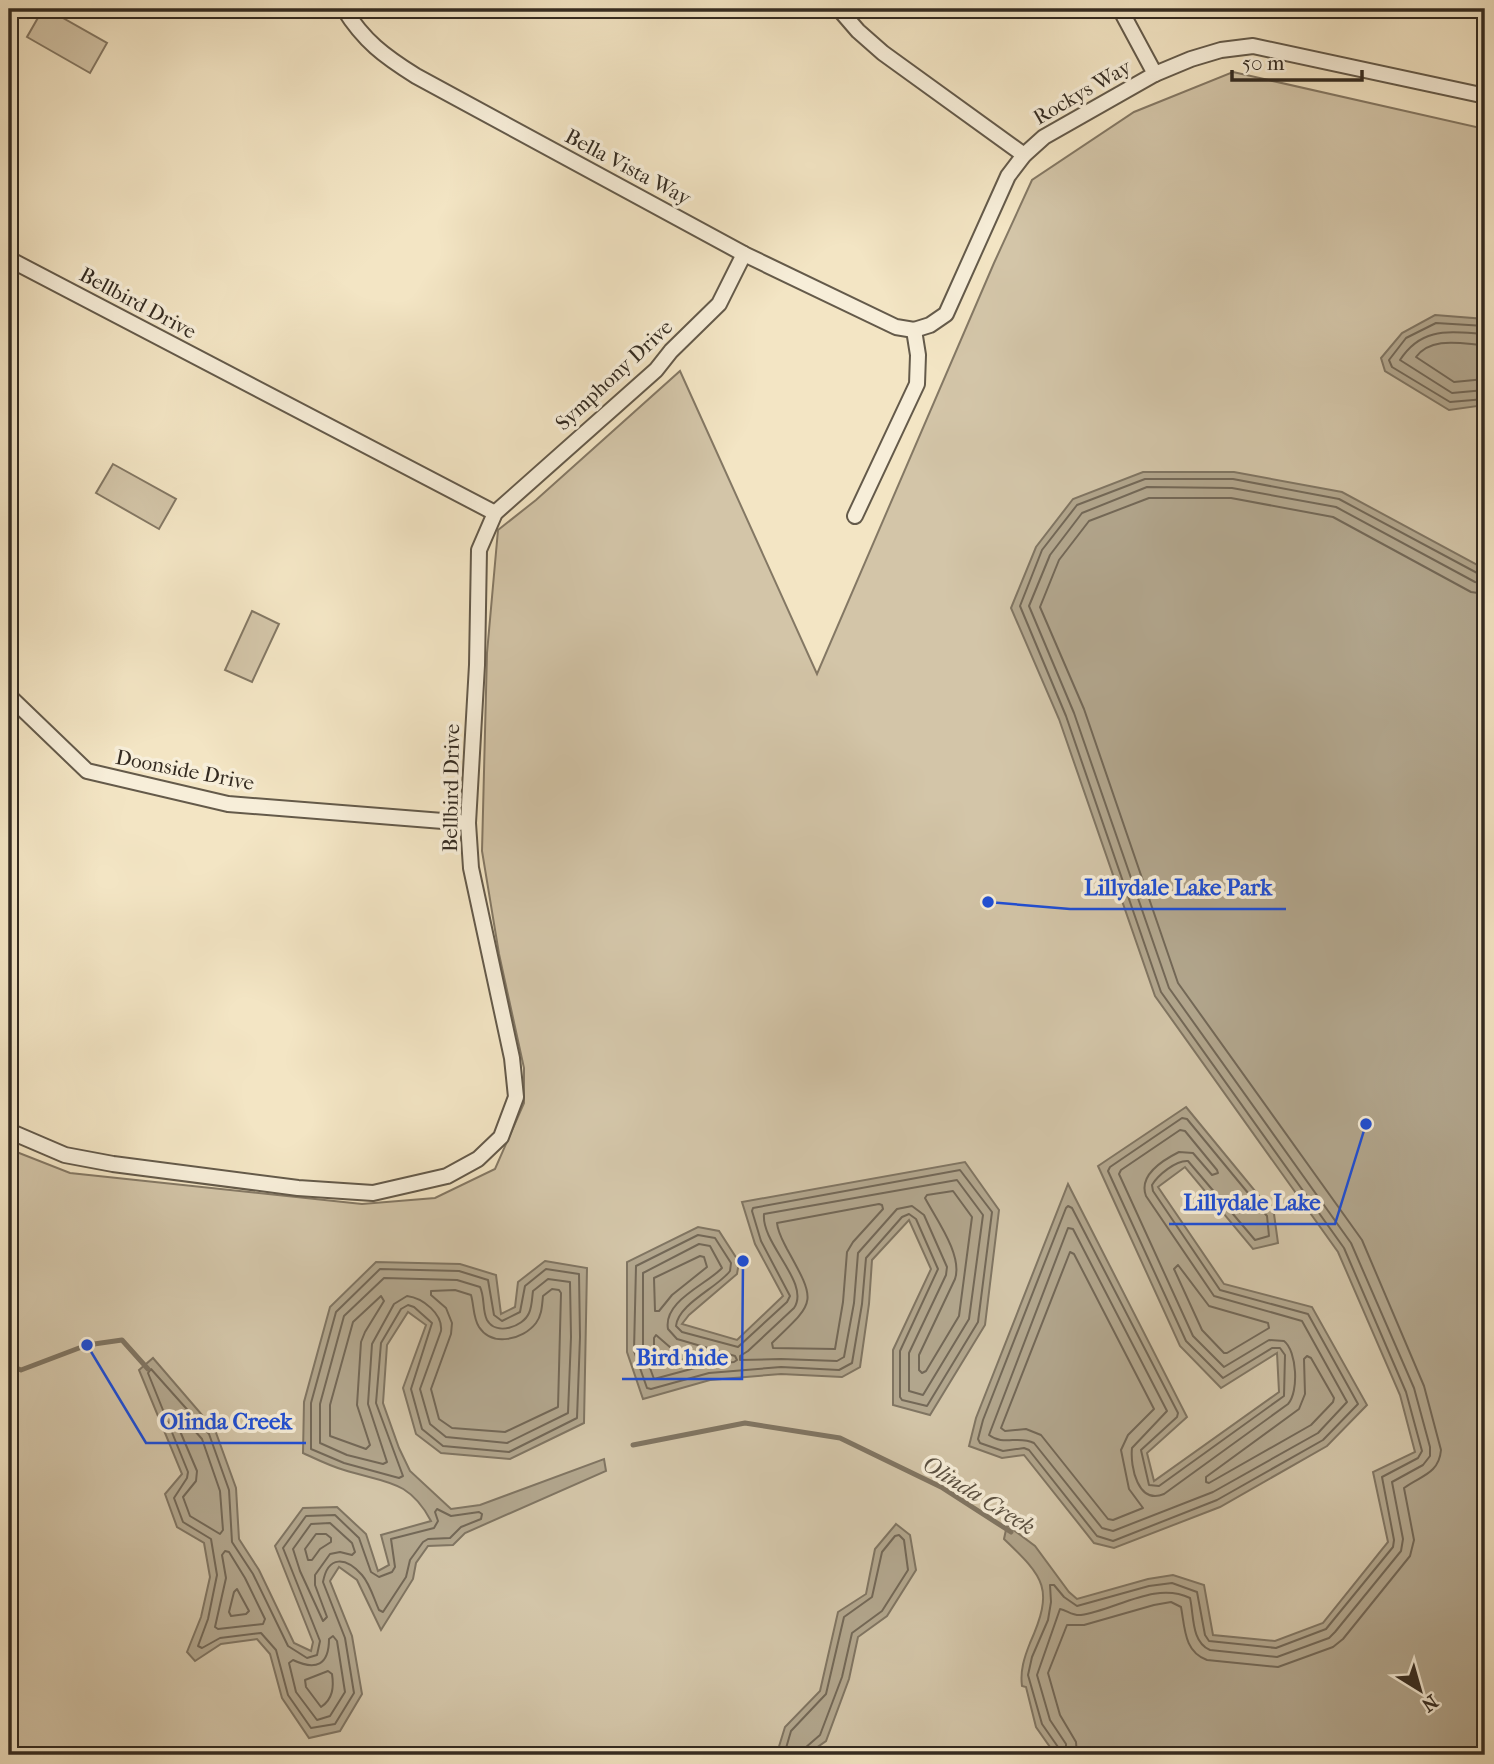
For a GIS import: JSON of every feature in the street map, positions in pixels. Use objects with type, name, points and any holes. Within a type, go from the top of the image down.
[{"type":"street","name":"Bella Vista Way","points":[[344,9],[362,35],[397,64],[744,254],[896,327],[914,330]]},
{"type":"street","points":[[839,9],[858,31],[884,53],[1024,155]]},
{"type":"street","points":[[1120,9],[1155,74]]},
{"type":"street","name":"Rockys Way","points":[[914,330],[930,326],[946,314],[1008,176],[1024,155],[1044,137],[1155,74],[1191,58],[1221,50],[1253,46],[1485,94]]},
{"type":"street","name":"Symphony Drive","points":[[495,513],[656,370],[671,351],[719,304],[744,254]]},
{"type":"street","name":"Bellbird Drive","points":[[9,259],[495,513],[480,550],[468,823],[471,868],[512,1058],[516,1097],[501,1137],[478,1159],[447,1176],[373,1193],[298,1188],[113,1164],[65,1155],[9,1131]]},
{"type":"street","points":[[855,516],[916,384],[918,355],[914,330]]},
{"type":"street","name":"Doonside Drive","points":[[9,696],[87,771],[228,804],[468,823]]},
{"type":"shaded area","points":[[43,9],[107,43],[90,73],[27,37]]},
{"type":"shaded area","points":[[1233,72],[1485,129],[1485,1755],[9,1755],[9,1149],[70,1173],[362,1204],[435,1198],[495,1169],[524,1103],[524,1068],[499,954],[482,851],[487,653],[498,530],[536,500],[680,371],[817,674],[1032,180],[1134,112]]},
{"type":"shaded area","points":[[113,464],[176,499],[159,529],[96,493]]},
{"type":"shaded area","points":[[252,611],[279,624],[252,682],[225,670]]},
{"type":"water","points":[[1435,315],[1485,319],[1485,405],[1449,410],[1385,371],[1381,358],[1402,333]]},
{"type":"water","points":[[1143,472],[1234,472],[1342,492],[1485,569],[1485,1755],[1047,1755],[1052,1750],[1036,1727],[1026,1687],[1022,1686],[1023,1664],[1042,1609],[1043,1597],[1037,1575],[1004,1539],[1007,1525],[1035,1546],[1077,1599],[1148,1579],[1173,1575],[1204,1585],[1213,1635],[1275,1641],[1323,1623],[1388,1542],[1373,1472],[1415,1452],[1400,1395],[1338,1252],[1155,996],[1059,719],[1011,608],[1036,547],[1073,499]]},
{"type":"water","points":[[1186,1107],[1274,1214],[1278,1243],[1253,1249],[1185,1167],[1158,1187],[1224,1284],[1312,1307],[1367,1405],[1327,1446],[1220,1507],[1114,1548],[1094,1543],[1024,1455],[1002,1458],[969,1446],[976,1418],[1068,1184],[1187,1417],[1147,1453],[1154,1481],[1279,1392],[1277,1353],[1221,1388],[1180,1346],[1098,1166]]},
{"type":"water","points":[[965,1162],[999,1210],[985,1325],[930,1415],[893,1405],[893,1350],[931,1269],[909,1220],[872,1260],[860,1367],[842,1377],[781,1374],[710,1380],[643,1399],[627,1352],[627,1262],[698,1227],[719,1231],[739,1262],[737,1274],[682,1324],[737,1340],[783,1296],[755,1244],[742,1202]]},
{"type":"water","points":[[545,1261],[587,1268],[584,1423],[510,1459],[441,1453],[416,1434],[403,1388],[426,1325],[408,1312],[387,1345],[383,1403],[410,1471],[451,1509],[480,1505],[604,1459],[606,1471],[465,1533],[453,1545],[428,1546],[416,1563],[413,1579],[381,1630],[357,1580],[339,1567],[330,1581],[352,1636],[362,1694],[340,1731],[309,1738],[282,1698],[270,1654],[257,1639],[221,1644],[195,1661],[187,1652],[201,1617],[210,1577],[204,1543],[177,1527],[165,1494],[182,1474],[139,1370],[153,1358],[215,1430],[236,1488],[239,1539],[259,1570],[294,1643],[311,1651],[313,1642],[275,1546],[303,1508],[337,1507],[366,1534],[378,1571],[389,1565],[381,1535],[431,1521],[423,1507],[405,1490],[303,1453],[304,1402],[330,1307],[376,1262],[460,1264],[496,1275],[501,1314],[515,1307],[518,1282]]},
{"type":"water","points":[[896,1524],[910,1535],[916,1570],[887,1616],[858,1637],[849,1679],[826,1741],[806,1755],[770,1755],[777,1753],[785,1727],[820,1691],[838,1612],[866,1594],[875,1549]]},
{"type":"waterway","name":"Olinda Creek","points":[[9,1365],[21,1370],[87,1345],[122,1340],[148,1369]]},
{"type":"waterway","name":"Olinda Creek","points":[[633,1445],[745,1423],[840,1438],[941,1487],[1011,1532]]},
{"type":"place","name":"Lillydale Lake Park","points":[[988,902]]},
{"type":"place","name":"Lillydale Lake","points":[[1366,1124]]},
{"type":"place","name":"Bird hide","points":[[743,1261]]},
{"type":"place","name":"Olinda Creek","points":[[87,1345]]}]
